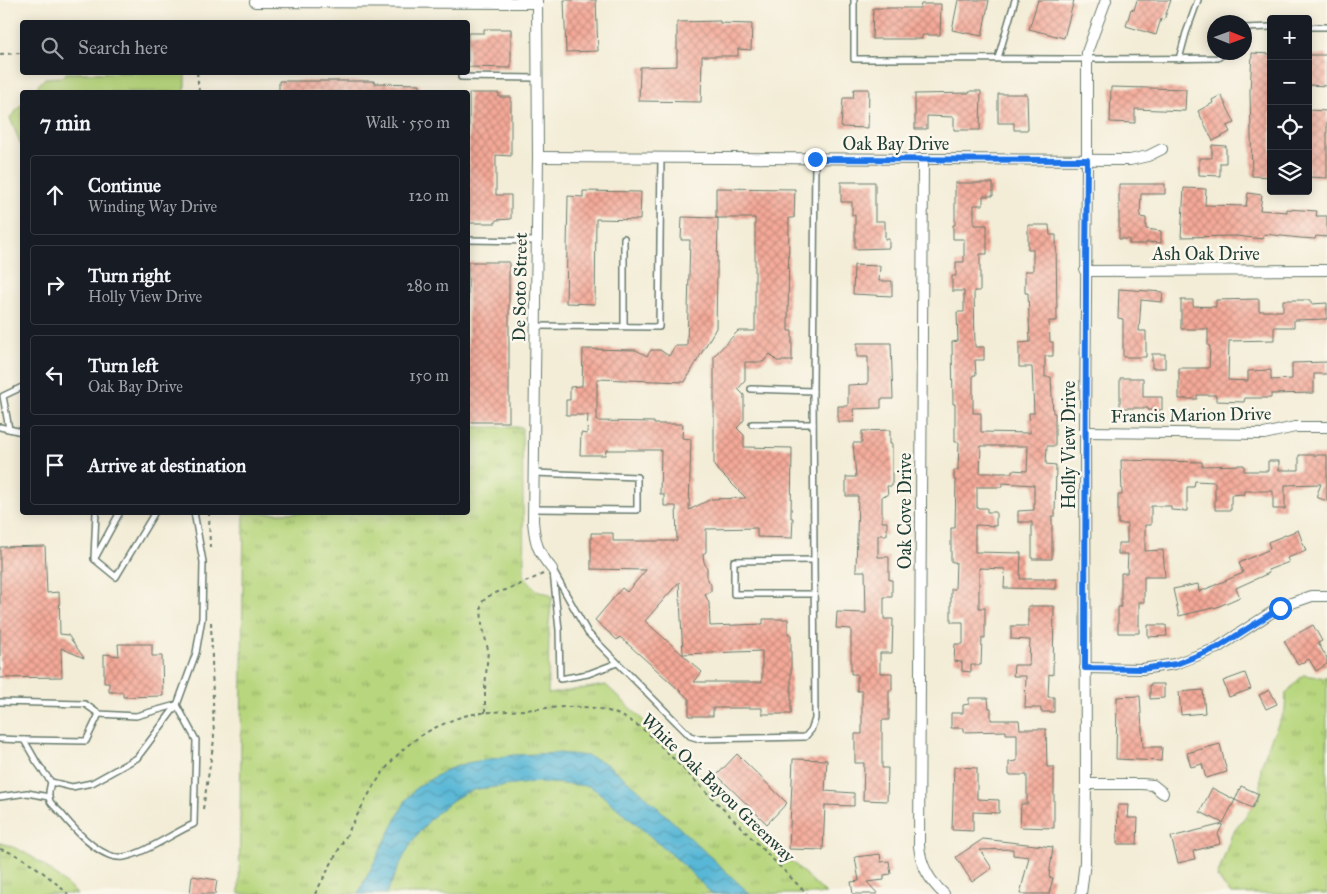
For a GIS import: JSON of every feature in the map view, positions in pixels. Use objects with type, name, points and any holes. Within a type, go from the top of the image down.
[{"type":"street","name":"Holly View Drive","points":[[1081,894],[1084,862],[1086,784],[1086,60],[1087,52],[1106,0]]},
{"type":"street","points":[[255,2],[537,1]]},
{"type":"street","name":"De Soto Street","points":[[537,1],[538,158],[534,536],[540,554],[552,570]]},
{"type":"street","name":"Oak Bay Drive","points":[[538,158],[1130,160],[1148,156],[1162,149]]},
{"type":"street","name":"Oak Cove Drive","points":[[923,160],[919,846],[921,861],[926,874],[944,894]]},
{"type":"street","name":"Ash Oak Drive","points":[[1086,270],[1327,270]]},
{"type":"street","name":"Francis Marion Drive","points":[[1085,432],[1264,434],[1295,428],[1327,427]]},
{"type":"street","points":[[1085,668],[1142,669],[1176,664],[1217,648],[1280,608],[1312,596],[1327,596]]},
{"type":"street","points":[[1086,784],[1153,785],[1163,793]]},
{"type":"lane","points":[[854,0],[854,59],[998,58],[1086,60],[1207,58]]},
{"type":"lane","points":[[998,58],[1015,0]]},
{"type":"lane","points":[[1180,58],[1186,33],[1198,0]]},
{"type":"lane","points":[[1252,28],[1267,27]]},
{"type":"lane","points":[[1312,27],[1327,27]]},
{"type":"lane","points":[[461,77],[537,78]]},
{"type":"lane","points":[[536,326],[659,327],[661,158]]},
{"type":"lane","points":[[552,570],[588,633],[690,736],[700,739],[805,737],[811,730],[815,719],[813,391],[815,159]]},
{"type":"lane","points":[[624,238],[624,326]]},
{"type":"lane","points":[[470,240],[537,241]]},
{"type":"lane","points":[[9,429],[3,396],[20,388]]},
{"type":"lane","points":[[751,390],[813,391]]},
{"type":"lane","points":[[752,424],[813,424]]},
{"type":"lane","points":[[0,427],[20,432]]},
{"type":"lane","points":[[534,473],[637,477],[637,510],[534,510]]},
{"type":"lane","points":[[94,559],[96,515]]},
{"type":"lane","points":[[94,559],[118,515]]},
{"type":"lane","points":[[94,559],[116,577],[152,515]]},
{"type":"lane","points":[[24,740],[51,782],[72,787],[92,783],[137,758],[177,705],[196,653],[202,618],[203,562],[195,515]]},
{"type":"lane","points":[[814,560],[734,561],[734,594],[814,594]]},
{"type":"lane","points":[[552,570],[559,630],[560,679],[588,674],[617,663]]},
{"type":"lane","points":[[0,702],[85,704],[99,714],[136,716],[177,705]]},
{"type":"lane","points":[[51,782],[50,802],[80,836],[104,852],[122,857],[140,852],[194,824],[196,740],[177,705]]},
{"type":"lane","points":[[0,739],[86,741],[99,714]]},
{"type":"lane","points":[[0,796],[27,793],[49,797]]},
{"type":"path","points":[[0,54],[20,53]]},
{"type":"path","points":[[197,75],[199,90]]},
{"type":"path","points":[[209,515],[210,552]]},
{"type":"path","points":[[486,713],[485,689],[488,650],[482,624],[481,605],[483,600],[498,592],[510,590],[552,570]]},
{"type":"path","points":[[194,824],[204,808],[214,740],[211,612]]},
{"type":"path","name":"White Oak Bayou Greenway","points":[[315,894],[374,784],[397,755],[417,738],[466,716],[587,706],[610,711],[627,718],[650,735],[807,894]]},
{"type":"path","points":[[0,849],[13,853],[37,868],[68,894]]},
{"type":"green space","points":[[64,75],[185,75],[185,90],[34,90],[45,78],[62,77]]},
{"type":"green space","points":[[20,106],[20,142],[10,118]]},
{"type":"green space","points":[[470,427],[522,427],[524,575],[536,590],[549,594],[552,598],[549,623],[548,694],[606,685],[826,894],[239,894],[244,515],[470,515]]},
{"type":"green space","points":[[1303,675],[1327,678],[1327,894],[1231,894],[1217,877],[1232,834],[1260,797],[1261,766],[1285,710],[1286,693]]},
{"type":"green space","points":[[0,843],[32,857],[77,894],[0,894]]},
{"type":"water","points":[[560,753],[588,756],[612,768],[638,789],[750,894],[712,894],[678,860],[589,786],[538,782],[478,789],[460,796],[429,820],[417,835],[400,863],[386,894],[358,894],[406,800],[416,788],[446,770],[467,763],[513,755]]},
{"type":"building","points":[[564,0],[596,0],[598,51],[566,52]]},
{"type":"building","points":[[958,0],[989,0],[982,36],[952,30]]},
{"type":"building","points":[[1038,0],[1074,0],[1064,38],[1029,29]]},
{"type":"building","points":[[1137,0],[1171,0],[1164,20],[1161,19],[1156,35],[1126,26],[1131,9],[1134,10]]},
{"type":"building","points":[[921,4],[941,4],[940,35],[922,35],[922,39],[872,39],[873,8],[920,8]]},
{"type":"building","points":[[720,21],[720,23],[752,24],[751,50],[738,49],[738,56],[702,56],[701,102],[639,101],[640,67],[677,66],[677,22]]},
{"type":"building","points":[[484,29],[511,29],[511,68],[470,67],[470,33],[484,33]]},
{"type":"building","points":[[1252,53],[1267,54],[1267,177],[1252,176],[1250,92]]},
{"type":"building","points":[[1312,55],[1327,55],[1327,86],[1312,85]]},
{"type":"building","points":[[279,81],[374,81],[374,83],[420,84],[420,90],[279,90]]},
{"type":"building","points":[[1111,87],[1186,89],[1185,111],[1135,109],[1135,123],[1110,122]]},
{"type":"building","points":[[854,89],[869,89],[868,128],[841,127],[843,98],[853,98]]},
{"type":"building","points":[[970,91],[981,91],[980,130],[954,130],[954,117],[927,116],[927,129],[915,129],[915,94],[970,93]]},
{"type":"building","points":[[470,93],[499,93],[499,97],[511,97],[511,156],[496,155],[496,195],[511,195],[511,219],[496,220],[496,223],[470,223]]},
{"type":"building","points":[[998,94],[1027,94],[1028,130],[1014,130],[1014,123],[998,123]]},
{"type":"building","points":[[1221,95],[1235,123],[1227,126],[1230,132],[1213,141],[1198,111],[1213,103],[1212,100]]},
{"type":"building","points":[[1312,110],[1327,111],[1327,178],[1312,177]]},
{"type":"building","points":[[1212,145],[1226,146],[1226,163],[1220,163],[1220,176],[1199,175],[1199,158],[1212,158]]},
{"type":"building","points":[[841,182],[875,182],[875,221],[885,221],[885,239],[889,239],[889,248],[855,249],[855,215],[852,215],[852,202],[841,202]]},
{"type":"building","points":[[955,183],[993,183],[993,196],[983,196],[983,205],[974,205],[974,225],[987,225],[987,254],[980,254],[980,291],[974,291],[975,347],[984,347],[984,360],[975,360],[976,375],[973,375],[973,413],[981,413],[981,432],[1030,433],[1029,413],[1034,413],[1032,367],[1019,367],[1019,343],[1030,342],[1028,293],[1025,293],[1025,271],[1033,271],[1033,249],[1028,249],[1028,225],[1049,225],[1050,235],[1056,235],[1057,321],[1049,321],[1050,342],[1053,342],[1053,356],[1045,356],[1045,377],[1051,377],[1053,413],[1055,413],[1055,446],[1047,446],[1046,464],[1056,465],[1055,516],[1052,516],[1052,559],[1032,559],[1032,522],[1018,522],[1018,511],[1034,510],[1034,485],[1002,483],[1002,487],[977,487],[977,508],[987,508],[987,512],[996,512],[996,526],[975,525],[975,552],[1021,553],[1020,579],[1056,579],[1056,589],[1004,588],[1005,569],[979,568],[979,608],[985,608],[985,638],[982,638],[981,665],[971,665],[971,672],[962,671],[962,662],[954,661],[955,644],[963,644],[963,622],[951,622],[951,589],[955,589],[956,562],[951,562],[951,528],[955,528],[956,480],[954,480],[954,470],[958,470],[959,442],[955,442],[952,342],[958,341],[957,312],[964,312],[964,291],[952,291],[952,276],[956,276],[956,262],[964,262],[964,239],[953,239],[953,225],[955,225]],"holes":[[[981,446],[1028,446],[1027,471],[1012,470],[1012,473],[980,473]]]},
{"type":"building","points":[[1119,184],[1165,184],[1165,194],[1141,194],[1140,217],[1146,218],[1146,229],[1161,231],[1161,243],[1129,244],[1129,239],[1119,239]]},
{"type":"building","points":[[716,188],[795,189],[794,218],[789,218],[788,331],[792,331],[792,361],[777,361],[770,354],[763,362],[745,362],[745,381],[738,389],[744,395],[744,420],[737,428],[744,435],[744,447],[792,448],[792,538],[757,537],[757,528],[706,529],[706,552],[703,554],[707,568],[707,578],[711,585],[711,591],[705,594],[709,603],[710,626],[763,624],[763,619],[788,619],[788,634],[791,634],[791,714],[762,714],[762,708],[713,708],[713,716],[689,716],[689,699],[620,637],[617,640],[595,620],[622,588],[627,592],[646,570],[591,569],[591,533],[613,533],[613,541],[677,541],[676,506],[664,506],[664,494],[660,494],[661,450],[606,450],[605,455],[580,455],[581,433],[587,434],[588,415],[566,415],[566,400],[570,400],[570,387],[582,386],[583,349],[636,350],[647,356],[651,350],[660,350],[669,356],[675,346],[687,346],[690,240],[681,240],[682,217],[716,218]],"holes":[[[718,218],[755,218],[755,331],[738,331],[714,356],[714,466],[746,498],[711,499],[689,510],[691,439],[682,438],[683,424],[597,421],[597,379],[685,382],[716,328]],[[679,582],[683,654],[762,651],[762,682],[694,682],[702,672],[645,621]]]},
{"type":"building","points":[[1184,188],[1206,189],[1205,205],[1246,206],[1248,193],[1262,195],[1260,210],[1287,212],[1287,209],[1317,211],[1316,216],[1327,216],[1327,237],[1316,236],[1315,239],[1264,234],[1263,239],[1236,236],[1181,237]]},
{"type":"building","points":[[583,191],[641,192],[640,220],[596,219],[595,304],[566,303],[568,196],[583,197]]},
{"type":"building","points":[[470,262],[509,262],[509,422],[470,422]]},
{"type":"building","points":[[854,265],[880,266],[879,281],[892,281],[892,296],[853,294]]},
{"type":"building","points":[[1119,289],[1163,292],[1162,302],[1141,300],[1139,331],[1146,331],[1146,357],[1123,357],[1123,319],[1118,318]]},
{"type":"building","points":[[1259,299],[1259,311],[1283,311],[1283,300],[1311,300],[1311,304],[1327,303],[1327,319],[1294,320],[1294,327],[1274,327],[1274,340],[1229,341],[1228,380],[1248,381],[1248,371],[1271,370],[1271,380],[1292,379],[1292,363],[1327,362],[1327,374],[1314,374],[1314,393],[1271,394],[1271,398],[1245,398],[1244,402],[1216,401],[1216,395],[1197,395],[1197,399],[1179,399],[1179,368],[1209,368],[1210,346],[1208,346],[1208,329],[1181,329],[1181,300],[1193,300],[1193,306],[1216,307],[1216,300]]},
{"type":"building","points":[[857,343],[891,343],[893,399],[881,399],[881,408],[853,409],[854,422],[838,422],[838,406],[848,406],[848,385],[868,384],[868,357],[857,357]]},
{"type":"building","points":[[1152,354],[1165,354],[1165,368],[1152,368]]},
{"type":"building","points":[[1120,378],[1143,378],[1143,397],[1162,397],[1162,410],[1120,408]]},
{"type":"building","points":[[890,430],[892,486],[887,486],[888,495],[882,496],[882,522],[887,522],[887,535],[878,535],[878,557],[889,557],[889,580],[892,580],[892,597],[884,597],[884,619],[893,619],[892,653],[880,653],[880,673],[892,673],[892,690],[889,690],[889,720],[882,720],[882,768],[888,768],[887,801],[863,800],[864,763],[855,763],[855,734],[862,734],[862,691],[857,691],[857,674],[851,674],[851,629],[836,628],[837,612],[866,613],[865,571],[856,571],[858,496],[846,496],[846,477],[856,477],[853,443],[862,443],[862,431]]},
{"type":"building","points":[[1299,455],[1327,455],[1327,501],[1316,497],[1321,484],[1285,485],[1285,509],[1273,509],[1273,491],[1244,491],[1244,494],[1231,495],[1231,510],[1215,510],[1215,482],[1195,481],[1194,487],[1187,487],[1187,511],[1171,510],[1171,506],[1151,506],[1151,525],[1145,525],[1145,551],[1163,550],[1165,577],[1144,577],[1144,602],[1139,602],[1139,633],[1118,633],[1118,607],[1121,607],[1121,573],[1127,573],[1128,554],[1118,554],[1118,543],[1127,543],[1127,524],[1118,524],[1118,495],[1122,495],[1121,460],[1202,462],[1202,466],[1244,465],[1244,471],[1268,471],[1268,461],[1279,461],[1279,470],[1299,470]]},
{"type":"building","points":[[1298,530],[1306,551],[1287,558],[1289,562],[1268,570],[1269,573],[1236,588],[1240,597],[1217,607],[1179,616],[1173,589],[1198,584],[1199,592],[1243,573],[1239,563],[1270,549],[1268,542]]},
{"type":"building","points":[[45,546],[47,593],[59,592],[60,634],[68,635],[84,658],[61,648],[62,677],[0,678],[0,547]]},
{"type":"building","points":[[1028,606],[1054,606],[1053,675],[1049,674],[1048,697],[1054,697],[1054,712],[1041,712],[1041,708],[1025,708],[1026,676],[1013,676],[1014,665],[1029,665],[1030,640],[1011,639],[1011,626],[1028,626]]},
{"type":"building","points":[[1148,625],[1166,625],[1167,636],[1148,637]]},
{"type":"building","points":[[1313,625],[1322,641],[1318,643],[1327,658],[1327,664],[1316,671],[1309,659],[1298,665],[1284,641]]},
{"type":"building","points":[[118,644],[152,644],[152,656],[162,656],[163,696],[123,697],[123,692],[109,692],[109,683],[104,683],[104,654],[119,656]]},
{"type":"building","points":[[1245,673],[1251,689],[1229,697],[1223,681]]},
{"type":"building","points":[[1150,684],[1164,684],[1164,698],[1150,699]]},
{"type":"building","points":[[1203,690],[1205,713],[1181,715],[1179,692]]},
{"type":"building","points":[[1270,690],[1277,704],[1266,709],[1259,695]]},
{"type":"building","points":[[1140,696],[1143,747],[1162,747],[1161,761],[1116,759],[1117,697]]},
{"type":"building","points":[[969,698],[988,698],[989,708],[991,708],[991,720],[1019,720],[1020,729],[1046,729],[1047,767],[1054,767],[1054,828],[1020,827],[1021,804],[1027,804],[1027,775],[1009,775],[1009,762],[1017,761],[1017,734],[1006,734],[1006,731],[964,732],[964,728],[951,728],[951,713],[963,713],[963,705],[969,704]]},
{"type":"building","points":[[1220,744],[1227,772],[1206,778],[1202,764],[1191,767],[1187,753]]},
{"type":"building","points":[[737,754],[787,803],[767,824],[717,775]]},
{"type":"building","points":[[793,759],[827,760],[825,791],[854,793],[854,806],[825,805],[823,850],[789,849]]},
{"type":"building","points":[[954,767],[977,768],[977,799],[999,800],[999,813],[973,812],[973,831],[952,830]]},
{"type":"building","points":[[1241,786],[1259,794],[1252,808],[1235,800]]},
{"type":"building","points":[[1212,788],[1235,800],[1223,823],[1200,812]]},
{"type":"building","points":[[1118,805],[1129,805],[1128,818],[1138,818],[1137,844],[1117,844]]},
{"type":"building","points":[[1223,824],[1218,834],[1220,844],[1193,851],[1195,859],[1178,863],[1171,837]]},
{"type":"building","points":[[983,839],[1053,847],[1049,877],[1053,878],[1049,894],[1020,894],[1029,857],[1013,855],[1013,849],[980,850],[992,868],[972,882],[956,857]]},
{"type":"building","points":[[880,854],[881,862],[889,861],[891,874],[884,875],[884,880],[867,882],[878,894],[853,894],[851,882],[859,881],[855,857]]},
{"type":"building","points":[[192,876],[217,880],[215,894],[190,894]]},
{"type":"route","points":[[815,159],[1087,160],[1085,668],[1142,669],[1176,664],[1217,648],[1280,608]]}]
